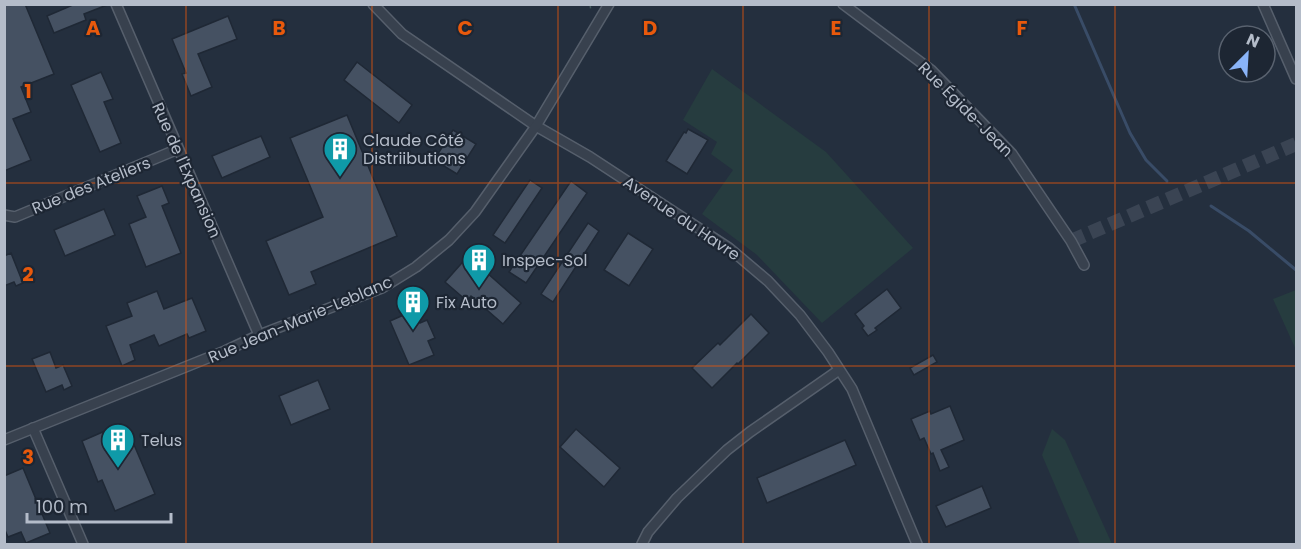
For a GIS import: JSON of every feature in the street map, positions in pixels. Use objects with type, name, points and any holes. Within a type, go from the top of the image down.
[{"type":"street","name":"Rue de l'Expansion","points":[[116,4],[260,335]]},
{"type":"street","name":"Avenue du Havre","points":[[373,4],[402,34],[536,126],[590,157],[729,248],[768,280],[800,315],[852,389],[917,544]]},
{"type":"street","name":"Rue Jean-Marie-Leblanc","points":[[4,440],[260,335],[382,288],[416,267],[450,240],[475,212],[536,126],[609,4]]},
{"type":"street","name":"Rue Égide-Jean","points":[[843,4],[932,70],[1012,153],[1071,241],[1084,265]]},
{"type":"street","points":[[1263,4],[1296,79]]},
{"type":"street","name":"Rue des Ateliers","points":[[4,215],[15,217],[178,150]]},
{"type":"street","points":[[642,544],[648,532],[677,498],[727,450],[839,369]]},
{"type":"street","points":[[33,428],[83,544]]},
{"type":"green space","points":[[712,69],[826,152],[913,248],[822,323],[757,255],[702,214],[733,170],[711,154],[717,142],[683,120]]},
{"type":"green space","points":[[1296,290],[1296,350],[1273,299]]},
{"type":"green space","points":[[1052,429],[1065,440],[1112,544],[1080,544],[1042,455]]},
{"type":"building","points":[[4,4],[25,4],[54,74],[21,87],[31,112],[13,119],[31,160],[4,171]]},
{"type":"building","points":[[75,4],[107,5],[84,14],[86,20],[54,33],[47,16]]},
{"type":"building","points":[[228,16],[237,39],[198,54],[212,87],[191,96],[182,74],[186,73],[172,39]]},
{"type":"building","points":[[357,62],[412,105],[399,123],[344,80]]},
{"type":"building","points":[[101,72],[113,99],[104,102],[121,143],[100,152],[71,85]]},
{"type":"building","name":"Claude Côté Distriibutions","points":[[347,115],[397,236],[311,272],[316,284],[289,295],[266,241],[323,217],[290,138]]},
{"type":"building","points":[[688,129],[708,140],[687,174],[666,161]]},
{"type":"building","points":[[453,130],[476,144],[457,174],[434,160]]},
{"type":"building","points":[[261,136],[270,157],[222,178],[212,156]]},
{"type":"building","points":[[530,180],[542,188],[505,243],[493,235]]},
{"type":"building","points":[[571,181],[587,193],[526,283],[509,272]]},
{"type":"building","points":[[162,186],[169,203],[162,206],[181,253],[146,267],[129,224],[146,217],[137,196]]},
{"type":"building","points":[[104,209],[115,235],[65,256],[54,230]]},
{"type":"building","points":[[588,223],[599,231],[553,302],[541,294]]},
{"type":"building","points":[[628,233],[653,249],[629,286],[604,270]]},
{"type":"building","points":[[11,253],[23,283],[16,286],[14,282],[4,286],[4,256]]},
{"type":"building","name":"Inspec-Sol","points":[[468,256],[521,303],[503,324],[471,296],[467,301],[445,282]]},
{"type":"building","points":[[887,289],[901,308],[868,336],[855,314]]},
{"type":"building","points":[[157,291],[164,309],[192,298],[206,331],[189,338],[187,334],[159,346],[154,335],[130,345],[135,360],[122,366],[106,326],[132,316],[127,303]]},
{"type":"building","name":"Fix Auto","points":[[415,310],[420,323],[427,320],[435,338],[428,341],[434,355],[409,365],[390,321]]},
{"type":"building","points":[[751,314],[769,333],[712,388],[692,368],[718,343],[720,345]]},
{"type":"building","points":[[50,352],[56,368],[63,365],[72,386],[64,390],[62,385],[46,392],[32,359]]},
{"type":"building","points":[[933,355],[937,362],[914,375],[910,368]]},
{"type":"building","points":[[318,380],[330,409],[291,425],[279,396]]},
{"type":"building","points":[[950,406],[964,440],[941,450],[949,467],[940,471],[933,453],[931,454],[924,438],[920,440],[911,419]]},
{"type":"building","name":"Telus","points":[[121,424],[129,441],[132,440],[155,494],[115,511],[102,480],[98,482],[82,441]]},
{"type":"building","points":[[576,429],[620,468],[604,487],[560,447]]},
{"type":"building","points":[[845,440],[856,465],[767,503],[757,478]]},
{"type":"building","points":[[23,468],[50,533],[26,543],[21,532],[8,537],[4,528],[4,476]]},
{"type":"building","points":[[982,486],[991,508],[946,527],[936,506]]},
{"type":"waterway","points":[[1074,4],[1130,133],[1146,160],[1167,181]]},
{"type":"waterway","points":[[1211,206],[1249,231],[1296,270]]},
{"type":"tunnel","points":[[1071,241],[1296,144]]},
{"type":"place","name":"Claude Côté Distriibutions","points":[[340,178]]},
{"type":"place","name":"Inspec-Sol","points":[[479,289]]},
{"type":"place","name":"Fix Auto","points":[[413,331]]},
{"type":"place","name":"Telus","points":[[118,469]]}]
